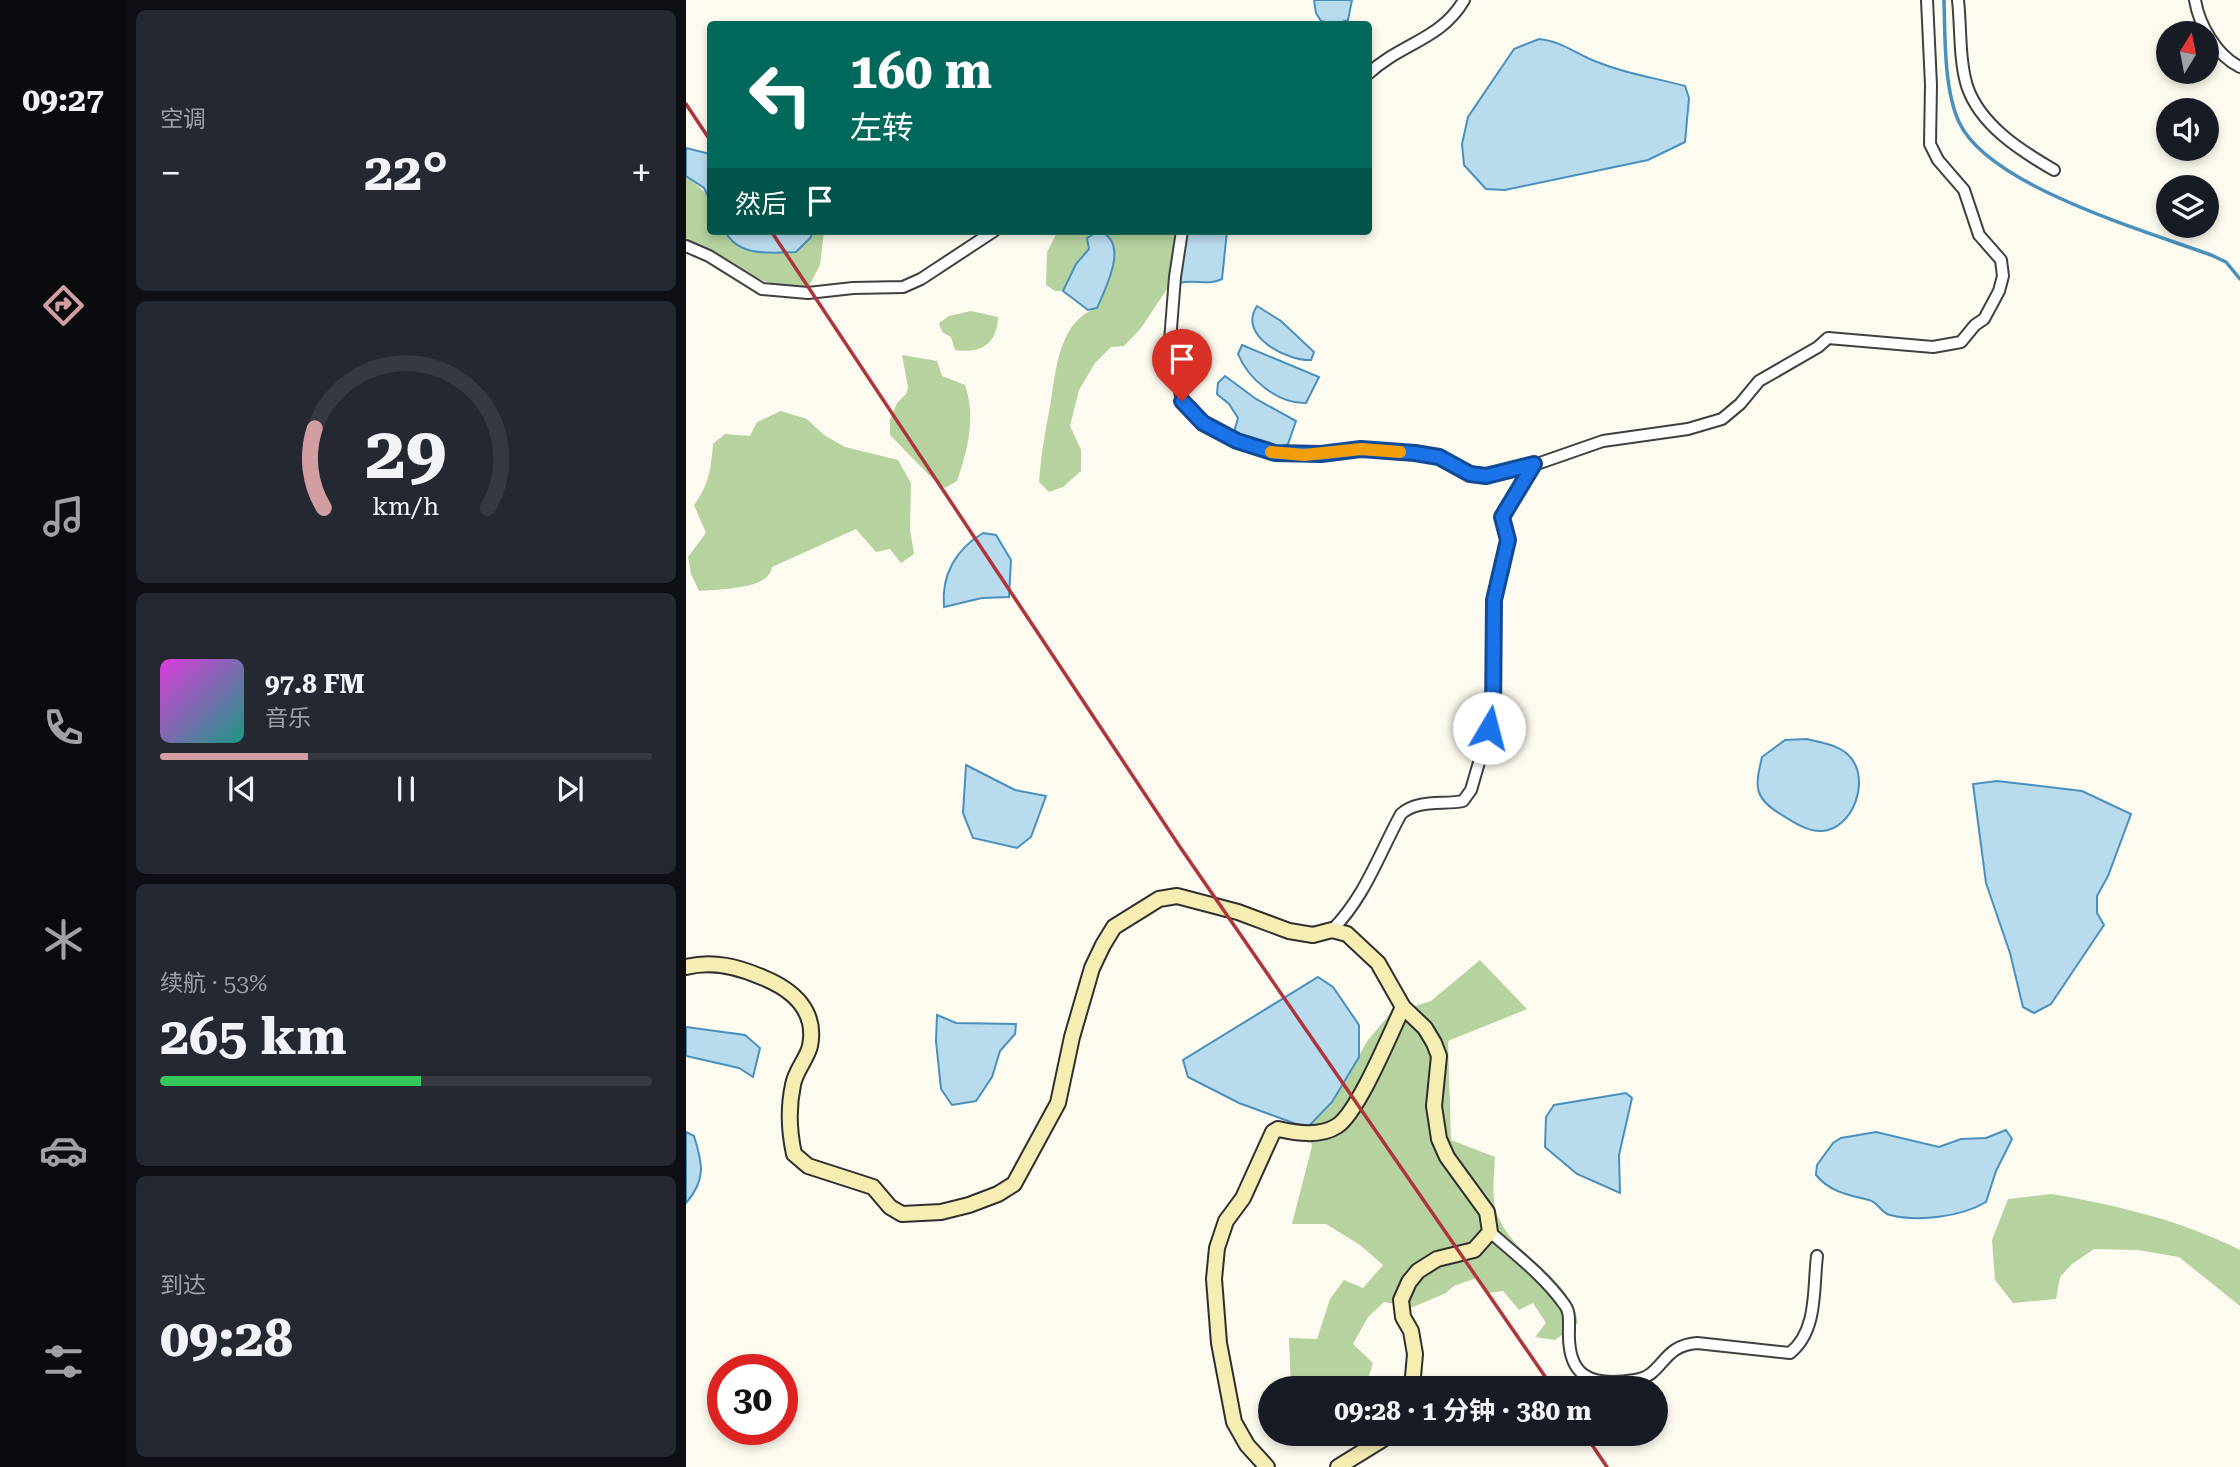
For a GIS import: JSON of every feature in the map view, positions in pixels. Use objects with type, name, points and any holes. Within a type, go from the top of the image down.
[{"type":"street","points":[[1372,71],[1391,54],[1440,30],[1452,20],[1464,0]]},
{"type":"street","points":[[1181,235],[1170,341],[1172,365],[1182,401],[1203,423],[1237,441],[1275,453],[1321,454],[1361,449],[1415,453],[1439,457],[1470,474],[1486,476],[1534,464],[1603,441],[1688,429],[1722,419],[1740,404],[1759,381],[1818,347],[1828,338],[1940,346],[1961,342],[1975,325],[1984,319],[1999,291],[2003,276],[2001,260],[1979,235],[1964,190],[1938,160],[1930,144],[1931,85],[1927,0]]},
{"type":"street","points":[[1958,0],[1966,84],[1976,107],[2020,150],[2054,170]]},
{"type":"street","points":[[2195,0],[2203,26],[2212,40],[2230,62],[2240,67]]},
{"type":"street","points":[[686,246],[709,256],[762,289],[808,293],[853,288],[903,287],[988,235]]},
{"type":"street","points":[[1332,930],[1363,890],[1401,814],[1418,804],[1440,805],[1463,800],[1471,790],[1493,714],[1494,600],[1508,540],[1502,517],[1534,464]]},
{"type":"street","points":[[686,967],[722,964],[749,971],[769,980],[802,1002],[811,1024],[810,1047],[793,1082],[789,1120],[794,1154],[808,1166],[873,1187],[890,1207],[902,1213],[921,1214],[969,1205],[998,1194],[1014,1184],[1058,1103],[1072,1037],[1092,968],[1114,926],[1159,899],[1177,896],[1238,912],[1289,931],[1313,935],[1332,930],[1347,933],[1378,963],[1403,1007],[1425,1028],[1434,1044],[1439,1056],[1434,1106],[1439,1139],[1447,1157],[1487,1212],[1490,1232],[1538,1275],[1566,1305],[1570,1317],[1571,1361],[1579,1373],[1611,1381],[1637,1380],[1651,1373],[1673,1348],[1697,1343],[1790,1353],[1802,1344],[1809,1329],[1817,1256]]},
{"type":"street","points":[[1267,1467],[1247,1445],[1234,1422],[1214,1304],[1217,1248],[1226,1221],[1243,1198],[1273,1132],[1278,1129],[1303,1133],[1321,1132],[1338,1126],[1354,1105],[1403,1007]]},
{"type":"street","points":[[1413,1376],[1415,1354],[1401,1300],[1409,1282],[1418,1271],[1437,1259],[1474,1250],[1490,1232]]},
{"type":"street","points":[[1338,1467],[1372,1446]]},
{"type":"green space","points":[[686,176],[707,196],[707,235],[727,235],[730,241],[824,235],[820,265],[809,286],[792,287],[761,280],[686,242]]},
{"type":"green space","points":[[1056,235],[1181,235],[1175,277],[1141,328],[1124,346],[1111,347],[1095,363],[1079,390],[1070,426],[1081,450],[1081,471],[1063,487],[1049,492],[1039,482],[1058,360],[1075,323],[1097,308],[1089,249],[1076,264],[1063,291],[1055,291],[1046,285],[1047,252]]},
{"type":"green space","points":[[971,311],[998,317],[995,334],[980,348],[955,350],[951,337],[942,332],[939,323],[949,316]]},
{"type":"green space","points":[[902,355],[937,361],[942,376],[965,385],[970,409],[967,445],[957,481],[945,488],[890,435],[890,420],[908,387]]},
{"type":"green space","points":[[781,411],[807,419],[824,435],[845,447],[898,460],[911,483],[910,530],[914,554],[901,563],[890,549],[876,552],[856,529],[772,567],[769,575],[753,584],[699,591],[691,574],[688,557],[706,533],[694,505],[708,476],[713,444],[725,434],[750,436],[757,422]]},
{"type":"green space","points":[[1480,960],[1527,1009],[1448,1041],[1451,1140],[1495,1157],[1494,1198],[1500,1221],[1520,1247],[1566,1293],[1578,1323],[1555,1340],[1535,1337],[1546,1323],[1533,1303],[1519,1310],[1503,1291],[1487,1293],[1479,1277],[1454,1286],[1446,1293],[1413,1307],[1384,1302],[1368,1317],[1353,1344],[1373,1363],[1369,1376],[1291,1376],[1289,1338],[1317,1339],[1330,1299],[1344,1280],[1363,1288],[1383,1265],[1360,1245],[1326,1224],[1292,1224],[1312,1146],[1307,1128],[1332,1102],[1368,1040],[1390,1014],[1431,1001]]},
{"type":"green space","points":[[2051,1194],[2148,1215],[2195,1230],[2240,1250],[2240,1306],[2179,1257],[2138,1250],[2094,1249],[2072,1264],[2060,1277],[2056,1299],[2013,1303],[1995,1280],[1992,1240],[2008,1199]]},
{"type":"water","points":[[1314,0],[1352,0],[1348,20],[1321,21],[1316,13]]},
{"type":"water","points":[[1539,39],[1555,43],[1610,67],[1685,86],[1689,98],[1685,142],[1648,160],[1505,190],[1486,189],[1464,165],[1462,144],[1468,117],[1514,49]]},
{"type":"water","points":[[686,148],[707,153],[707,194],[704,188],[686,176]]},
{"type":"water","points":[[728,235],[811,235],[796,252],[776,253],[746,249]]},
{"type":"water","points":[[1092,235],[1105,235],[1113,245],[1114,255],[1110,277],[1097,308],[1088,310],[1063,291],[1076,264],[1089,249],[1087,238]]},
{"type":"water","points":[[1182,235],[1227,235],[1222,279],[1180,283]]},
{"type":"water","points":[[1257,306],[1281,321],[1314,352],[1311,360],[1278,351],[1259,337],[1253,317]]},
{"type":"water","points":[[1242,345],[1319,377],[1306,403],[1275,395],[1257,381],[1238,354]]},
{"type":"water","points":[[1225,376],[1256,399],[1296,421],[1288,444],[1279,448],[1234,432],[1238,418],[1229,404],[1217,394],[1218,383]]},
{"type":"water","points":[[983,533],[996,535],[1011,560],[1009,597],[982,598],[944,607],[945,584],[952,564],[973,539]]},
{"type":"water","points":[[1807,739],[1842,750],[1851,758],[1859,779],[1858,791],[1850,813],[1833,828],[1822,831],[1806,828],[1786,818],[1766,803],[1758,791],[1762,757],[1785,740]]},
{"type":"water","points":[[966,765],[1015,790],[1046,796],[1031,837],[1017,848],[973,838],[963,813]]},
{"type":"water","points":[[1997,781],[2082,791],[2131,814],[2108,876],[2097,896],[2097,913],[2104,925],[2051,1004],[2034,1013],[2023,1007],[2010,953],[1986,883],[1973,784]]},
{"type":"water","points":[[1318,977],[1333,987],[1359,1025],[1359,1057],[1332,1102],[1307,1128],[1239,1103],[1188,1077],[1183,1060]]},
{"type":"water","points":[[937,1015],[956,1023],[1016,1024],[1015,1034],[1000,1051],[992,1077],[976,1101],[952,1105],[941,1089],[936,1041]]},
{"type":"water","points":[[686,1027],[745,1035],[760,1048],[753,1077],[739,1068],[686,1056]]},
{"type":"water","points":[[1626,1093],[1632,1098],[1619,1155],[1620,1193],[1577,1174],[1545,1147],[1546,1117],[1554,1105]]},
{"type":"water","points":[[2006,1130],[2012,1139],[1996,1171],[1986,1202],[1952,1215],[1913,1218],[1890,1215],[1872,1201],[1833,1189],[1816,1175],[1817,1165],[1833,1143],[1841,1138],[1876,1132],[1939,1147],[1961,1139],[1986,1138]]},
{"type":"water","points":[[686,1132],[694,1136],[701,1171],[697,1187],[686,1203]]},
{"type":"waterway","points":[[1944,0],[1950,94],[1959,122],[1975,145],[2001,166],[2034,186],[2110,219],[2211,255],[2226,262],[2240,279]]},
{"type":"railway","points":[[686,104],[707,136]]},
{"type":"railway","points":[[774,235],[1180,847],[1545,1376]]},
{"type":"railway","points":[[1593,1446],[1607,1467]]},
{"type":"slow traffic","points":[[1271,452],[1304,455],[1361,449],[1400,452]]},
{"type":"route","points":[[1182,401],[1203,423],[1237,441],[1275,453],[1304,455],[1361,449],[1415,453],[1439,457],[1470,474],[1486,476],[1534,464],[1502,517],[1508,540],[1494,600],[1493,714],[1489,728]]}]
